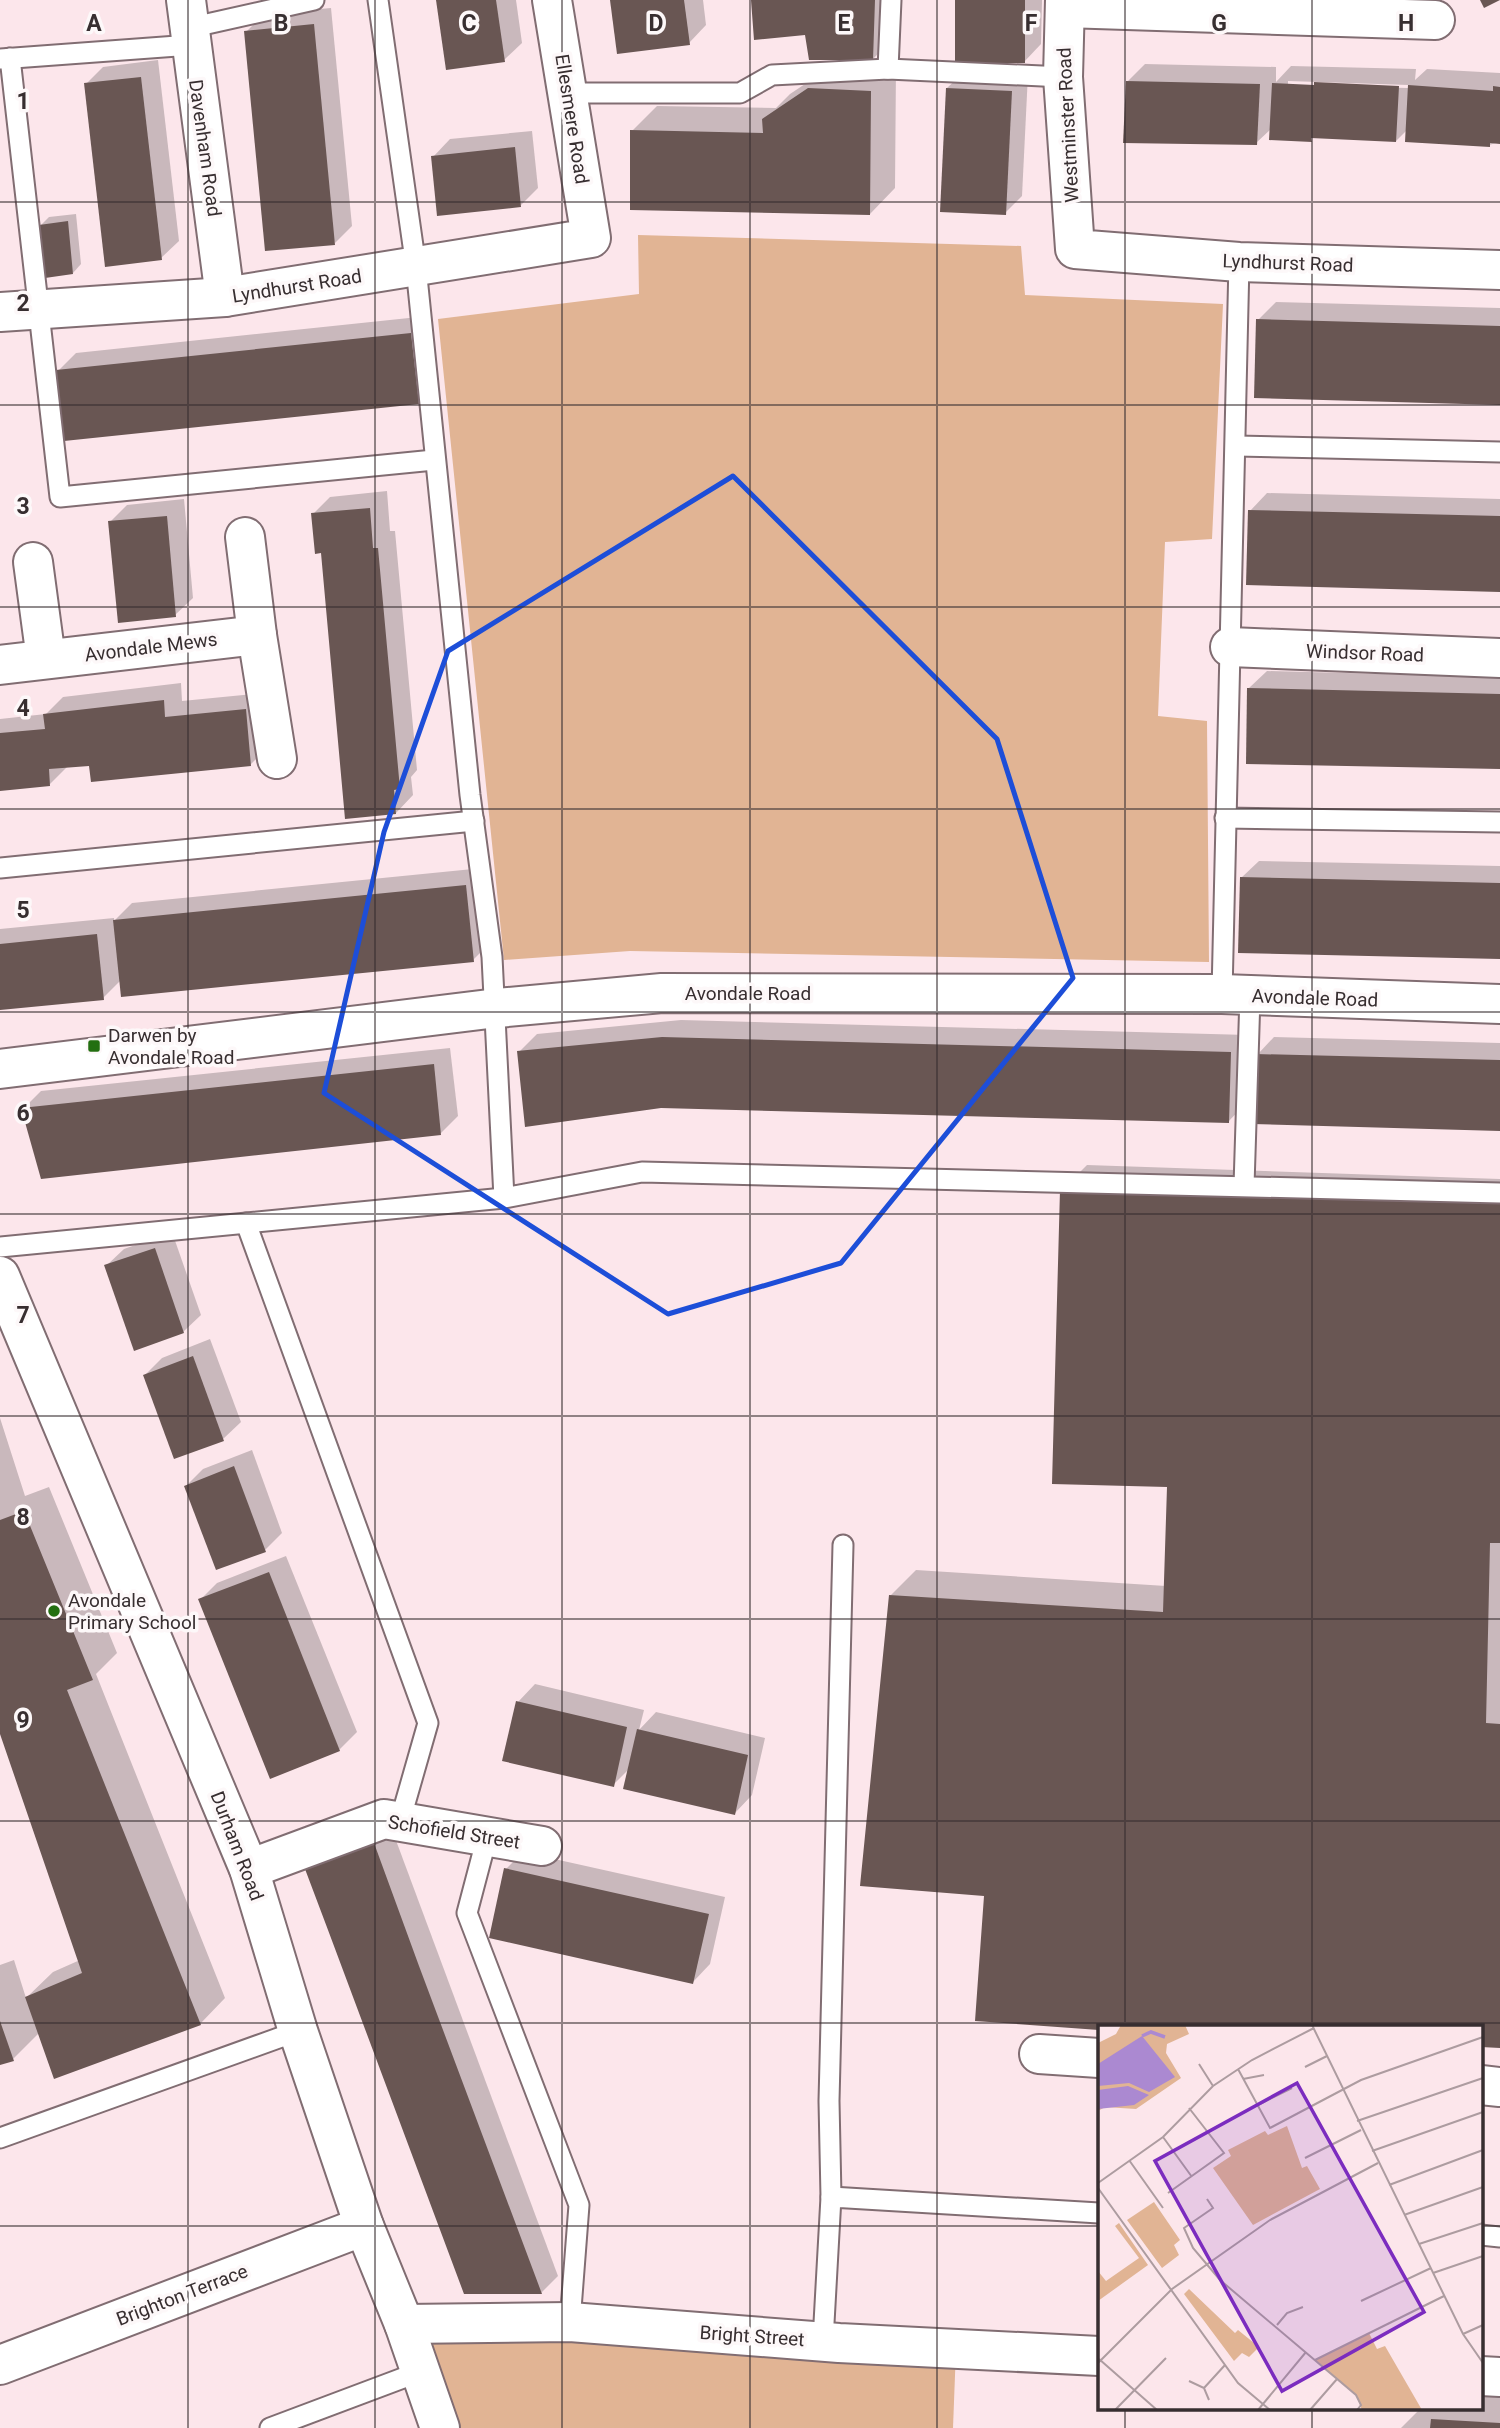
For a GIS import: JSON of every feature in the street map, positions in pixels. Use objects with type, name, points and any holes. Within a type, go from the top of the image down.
[{"type":"street","name":"Ellesmere Road","points":[[552,0],[591,239]]},
{"type":"street","points":[[1065,4],[1337,8],[1435,20]]},
{"type":"street","name":"Westminster Road","points":[[1065,4],[1063,77],[1075,249]]},
{"type":"street","name":"Davenham Road","points":[[189,24],[225,297]]},
{"type":"street","name":"Lyndhurst Road","points":[[0,312],[40,307],[225,297],[591,239]]},
{"type":"street","name":"Lyndhurst Road","points":[[1075,249],[1239,262],[1500,270]]},
{"type":"street","points":[[245,537],[257,635],[277,759]]},
{"type":"street","points":[[33,562],[46,659]]},
{"type":"street","name":"Avondale Mews","points":[[0,665],[257,635]]},
{"type":"street","name":"Windsor Road","points":[[1230,647],[1500,658]]},
{"type":"street","name":"Avondale Road","points":[[0,1069],[497,1008],[662,993],[1236,995],[1500,1004]]},
{"type":"street","name":"Durham Road","points":[[0,1276],[249,1869],[298,2031],[365,2226],[404,2324],[440,2428]]},
{"type":"street","name":"Schofield Street","points":[[249,1869],[384,1819],[542,1846]]},
{"type":"street","points":[[1039,2054],[1098,2058]]},
{"type":"street","points":[[1482,2085],[1500,2087]]},
{"type":"street","name":"Brighton Terrace","points":[[0,2365],[365,2226]]},
{"type":"street","name":"Bright Street","points":[[404,2324],[570,2322],[823,2342],[1098,2356]]},
{"type":"street","points":[[1482,2376],[1500,2376]]},
{"type":"lane","points":[[314,0],[5,59],[40,307],[60,497],[435,460]]},
{"type":"lane","points":[[378,0],[416,267],[474,821],[497,1008],[504,1198]]},
{"type":"lane","points":[[888,69],[891,0]]},
{"type":"lane","points":[[568,93],[740,93],[772,75],[888,69],[1063,77]]},
{"type":"lane","points":[[1239,262],[1237,446],[1225,818],[1244,1186]]},
{"type":"lane","points":[[1237,446],[1500,452]]},
{"type":"lane","points":[[1225,818],[1500,822]]},
{"type":"lane","points":[[0,867],[474,821]]},
{"type":"lane","points":[[0,1247],[504,1198],[642,1172],[1500,1193]]},
{"type":"lane","points":[[246,1223],[428,1723],[400,1821]]},
{"type":"lane","points":[[823,2342],[831,2197],[829,2101],[843,1545]]},
{"type":"lane","points":[[487,1837],[467,1913],[579,2205],[570,2322]]},
{"type":"lane","points":[[0,2138],[298,2031]]},
{"type":"lane","points":[[831,2197],[1098,2213]]},
{"type":"lane","points":[[1482,2235],[1500,2237]]},
{"type":"lane","points":[[270,2428],[419,2372]]},
{"type":"highlighted area","points":[[733,476],[997,739],[1073,978],[841,1263],[668,1314],[324,1093],[384,832],[448,651]]},
{"type":"shaded area","points":[[638,235],[1021,246],[1025,295],[1223,304],[1212,539],[1165,542],[1158,716],[1207,721],[1209,962],[630,951],[504,960],[438,319],[639,294]]},
{"type":"shaded area","points":[[404,2324],[956,2349],[953,2428],[442,2428]]},
{"type":"building","points":[[436,0],[496,0],[505,62],[446,70]]},
{"type":"building","points":[[610,0],[684,0],[690,45],[617,54]]},
{"type":"building","points":[[751,0],[875,0],[873,60],[809,60],[805,35],[754,40]]},
{"type":"building","points":[[955,0],[1025,0],[1025,63],[955,63]]},
{"type":"building","points":[[1480,0],[1500,0],[1484,8]]},
{"type":"building","points":[[314,24],[335,245],[265,251],[244,31]]},
{"type":"building","points":[[141,77],[162,260],[105,267],[84,83]]},
{"type":"building","points":[[1126,81],[1260,84],[1257,145],[1123,143]]},
{"type":"building","points":[[1314,82],[1399,86],[1396,142],[1311,138],[1312,142],[1269,140],[1272,83],[1314,85]]},
{"type":"building","points":[[1408,85],[1493,91],[1493,86],[1500,87],[1500,144],[1490,143],[1490,147],[1405,142]]},
{"type":"building","points":[[808,88],[871,91],[870,215],[630,210],[630,130],[763,133],[762,119]]},
{"type":"building","points":[[946,88],[1012,91],[1006,215],[940,212]]},
{"type":"building","points":[[515,147],[521,207],[437,216],[431,156]]},
{"type":"building","points":[[68,221],[73,274],[45,278],[39,225]]},
{"type":"building","points":[[1256,319],[1500,326],[1500,405],[1254,398]]},
{"type":"building","points":[[411,333],[419,404],[64,441],[56,370]]},
{"type":"building","points":[[370,508],[373,548],[378,548],[400,789],[394,790],[396,814],[345,819],[321,553],[315,554],[311,513]]},
{"type":"building","points":[[1248,510],[1500,516],[1500,592],[1246,585]]},
{"type":"building","points":[[167,516],[176,617],[118,623],[108,521]]},
{"type":"building","points":[[1247,688],[1500,694],[1500,769],[1246,764]]},
{"type":"building","points":[[164,700],[165,717],[246,709],[251,766],[91,782],[89,766],[49,769],[50,786],[0,791],[0,733],[45,729],[43,714]]},
{"type":"building","points":[[1240,877],[1500,883],[1500,959],[1238,953]]},
{"type":"building","points":[[466,885],[474,962],[121,997],[113,920]]},
{"type":"building","points":[[97,934],[104,1000],[0,1010],[0,944]]},
{"type":"building","points":[[662,1037],[1231,1052],[1229,1123],[661,1108],[525,1127],[517,1051]]},
{"type":"building","points":[[1255,1054],[1500,1060],[1500,1131],[1253,1124]]},
{"type":"building","points":[[434,1064],[441,1135],[41,1179],[21,1108]]},
{"type":"building","points":[[1060,1190],[1500,1204],[1500,1543],[1490,1543],[1486,1723],[1500,1724],[1500,2048],[1482,2047],[1482,2025],[1098,2025],[1098,2030],[975,2021],[984,1896],[860,1886],[889,1595],[1163,1612],[1167,1487],[1052,1484]]},
{"type":"building","points":[[155,1248],[184,1333],[134,1351],[104,1265]]},
{"type":"building","points":[[193,1356],[224,1441],[174,1459],[143,1375]]},
{"type":"building","points":[[234,1466],[266,1552],[216,1570],[184,1486]]},
{"type":"building","points":[[24,1511],[93,1680],[67,1690],[201,2025],[54,2079],[25,1997],[82,1973],[0,1734],[0,1520]]},
{"type":"building","points":[[269,1572],[340,1751],[270,1779],[198,1599]]},
{"type":"building","points":[[516,1701],[627,1727],[614,1787],[502,1761]]},
{"type":"building","points":[[637,1729],[748,1755],[735,1815],[623,1789]]},
{"type":"building","points":[[374,1843],[542,2294],[464,2294],[305,1869]]},
{"type":"building","points":[[504,1868],[709,1914],[693,1984],[489,1938]]},
{"type":"building","points":[[0,2021],[14,2061],[0,2065]]},
{"type":"building","points":[[1431,2419],[1500,2423],[1500,2428],[1430,2428]]},
{"type":"place","name":"Darwen by Avondale Road","points":[[94,1046]]},
{"type":"place","name":"Avondale Primary School","points":[[54,1611]]}]
